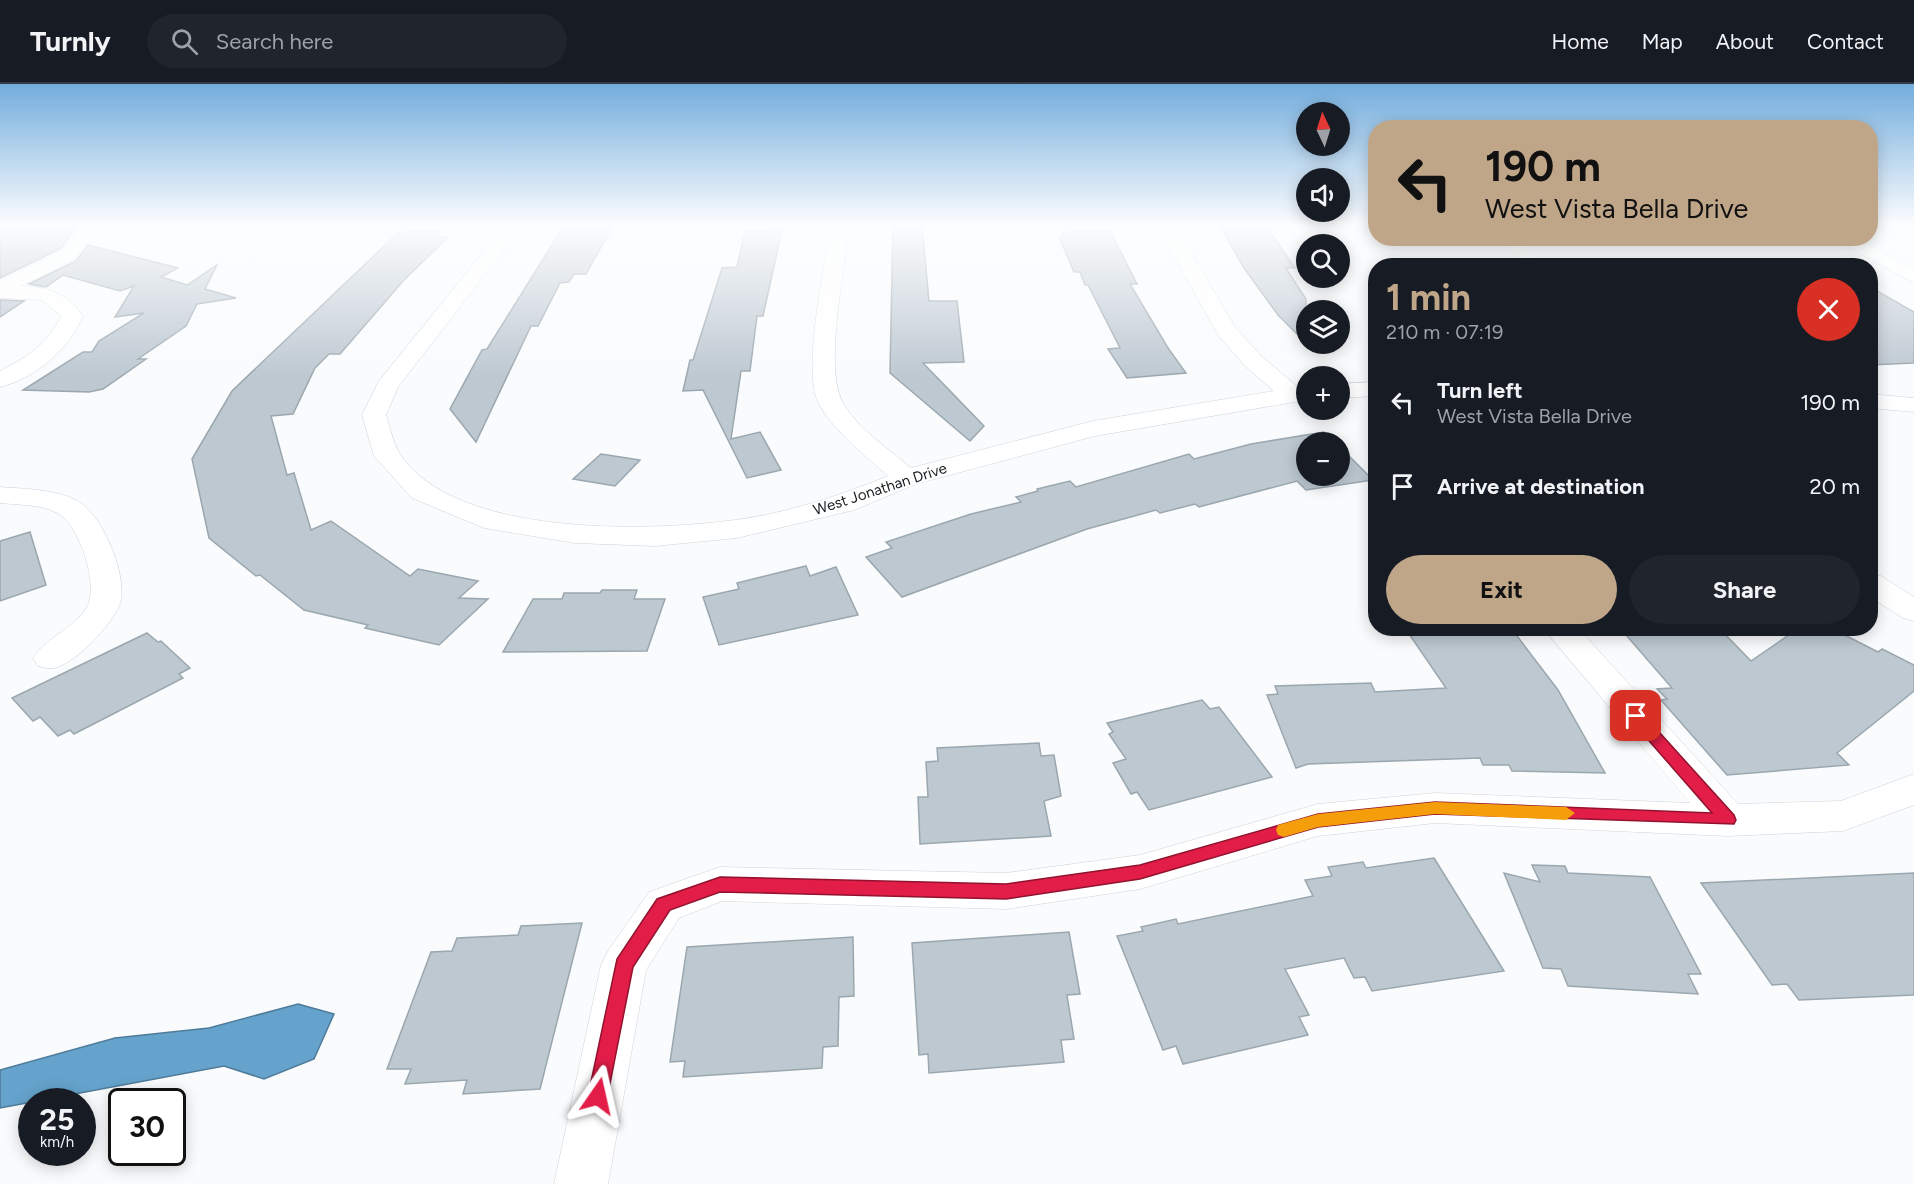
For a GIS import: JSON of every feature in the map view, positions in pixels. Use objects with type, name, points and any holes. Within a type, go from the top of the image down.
[{"type":"street","points":[[0,291],[30,275]]},
{"type":"street","name":"West Jonathan Drive","points":[[474,275],[387,386],[374,416],[387,456],[422,492],[484,519],[575,534],[667,536],[737,529],[844,504],[906,478],[1093,429],[1296,395]]},
{"type":"street","points":[[834,275],[823,365],[829,400],[862,438],[906,478]]},
{"type":"street","points":[[1195,275],[1226,330],[1253,361],[1296,392]]},
{"type":"street","points":[[0,291],[44,294],[63,301],[72,316],[67,331],[49,351],[20,371],[0,380]]},
{"type":"street","points":[[1350,390],[1368,389]]},
{"type":"street","points":[[1878,402],[1914,405]]},
{"type":"street","points":[[0,495],[55,501],[75,510],[86,521],[99,553],[106,591],[101,609],[76,636],[50,658]]},
{"type":"street","points":[[1878,573],[1914,590]]},
{"type":"street","points":[[1878,588],[1914,611]]},
{"type":"street","points":[[1566,636],[1728,820]]},
{"type":"street","points":[[581,1184],[624,965],[664,904],[720,885],[1006,891],[1140,872],[1318,820],[1435,808],[1728,820],[1843,816],[1914,789]]},
{"type":"water","points":[[298,1004],[334,1014],[314,1059],[264,1079],[224,1066],[96,1090],[96,1088],[18,1088],[18,1105],[0,1108],[0,1070],[115,1038],[209,1028]]},
{"type":"building","points":[[47,275],[63,275],[46,287],[29,284]]},
{"type":"building","points":[[64,275],[164,275],[161,277],[187,285],[202,275],[212,275],[205,289],[236,298],[197,304],[186,326],[138,359],[146,359],[103,389],[89,392],[23,390],[83,352],[92,352],[99,341],[144,313],[115,317],[134,286],[120,291]]},
{"type":"building","points":[[353,275],[409,275],[340,354],[329,354],[315,368],[293,414],[271,416],[287,475],[294,473],[311,530],[331,521],[410,576],[418,569],[478,581],[459,598],[488,599],[439,645],[365,628],[368,625],[304,610],[260,575],[256,576],[209,538],[192,459],[232,391]]},
{"type":"building","points":[[533,275],[573,275],[569,282],[560,283],[538,326],[531,326],[476,442],[450,409],[482,350],[487,349]]},
{"type":"building","points":[[720,275],[772,275],[763,316],[757,316],[750,371],[741,371],[731,439],[760,432],[781,470],[747,478],[703,390],[683,391],[690,360],[693,360]]},
{"type":"building","points":[[892,275],[927,275],[929,301],[957,301],[964,362],[923,363],[984,426],[970,441],[890,373]]},
{"type":"building","points":[[1081,275],[1133,275],[1137,284],[1130,284],[1168,348],[1186,373],[1127,378],[1108,349],[1120,348],[1088,285],[1085,285]]},
{"type":"building","points":[[1249,275],[1291,275],[1296,288],[1299,288],[1306,299],[1296,300],[1296,333],[1278,315]]},
{"type":"building","points":[[1878,292],[1914,312],[1914,363],[1878,365]]},
{"type":"building","points":[[0,300],[24,301],[0,317]]},
{"type":"building","points":[[1296,437],[1296,481],[1199,507],[1195,504],[1160,513],[1156,510],[1087,529],[902,597],[866,557],[892,548],[886,542],[971,514],[1021,502],[1016,497],[1038,491],[1037,489],[1070,481],[1076,487],[1189,454],[1194,459],[1251,444]]},
{"type":"building","points":[[601,454],[640,460],[615,486],[573,479]]},
{"type":"building","points":[[1350,457],[1368,475],[1368,481],[1350,483]]},
{"type":"building","points":[[1302,486],[1333,486],[1306,490]]},
{"type":"building","points":[[30,532],[46,585],[0,601],[0,541]]},
{"type":"building","points":[[806,566],[810,576],[836,567],[858,615],[719,645],[703,597],[739,589],[737,583]]},
{"type":"building","points":[[602,590],[637,590],[634,599],[665,599],[647,651],[503,652],[533,599],[562,599],[564,593],[600,593]]},
{"type":"building","points":[[147,633],[158,642],[161,641],[190,668],[179,674],[183,678],[74,734],[70,730],[58,736],[40,717],[33,721],[12,698]]},
{"type":"building","points":[[1410,636],[1517,636],[1558,690],[1605,773],[1512,771],[1509,765],[1483,765],[1480,758],[1308,764],[1296,768],[1267,695],[1278,694],[1275,686],[1371,683],[1375,692],[1446,688]]},
{"type":"building","points":[[1627,636],[1727,636],[1751,661],[1787,636],[1847,636],[1878,652],[1882,649],[1914,665],[1914,691],[1837,753],[1849,765],[1727,775],[1661,700],[1667,699],[1657,689],[1672,688]]},
{"type":"building","points":[[1202,700],[1210,709],[1219,707],[1272,777],[1149,810],[1137,792],[1131,794],[1113,763],[1126,759],[1109,734],[1113,732],[1107,723]]},
{"type":"building","points":[[1039,743],[1041,756],[1054,755],[1061,796],[1044,801],[1051,836],[920,844],[918,797],[928,797],[926,762],[938,761],[937,748]]},
{"type":"building","points":[[1434,858],[1504,971],[1372,991],[1365,977],[1354,978],[1344,958],[1285,969],[1309,1015],[1299,1017],[1308,1035],[1183,1064],[1176,1046],[1163,1050],[1117,936],[1143,931],[1141,927],[1176,919],[1178,924],[1313,896],[1305,880],[1332,876],[1328,867],[1363,862],[1366,868]]},
{"type":"building","points":[[1532,865],[1565,866],[1568,873],[1650,877],[1701,974],[1688,974],[1698,994],[1568,986],[1561,969],[1543,968],[1504,873],[1540,882]]},
{"type":"building","points":[[1914,873],[1914,995],[1799,1000],[1787,984],[1772,985],[1701,883]]},
{"type":"building","points":[[582,923],[540,1089],[463,1094],[467,1080],[405,1084],[411,1069],[387,1069],[431,952],[452,951],[457,938],[518,935],[521,926]]},
{"type":"building","points":[[1069,932],[1080,994],[1067,995],[1074,1039],[1061,1040],[1064,1062],[929,1073],[928,1054],[919,1055],[912,943]]},
{"type":"building","points":[[853,937],[854,996],[839,997],[838,1046],[823,1047],[822,1068],[683,1077],[685,1061],[670,1062],[687,947]]},
{"type":"slow traffic","points":[[1284,830],[1318,820],[1435,808],[1566,813]]},
{"type":"route","points":[[598,1096],[624,965],[664,904],[720,885],[1006,891],[1140,872],[1318,820],[1435,808],[1728,820],[1636,716]]}]
